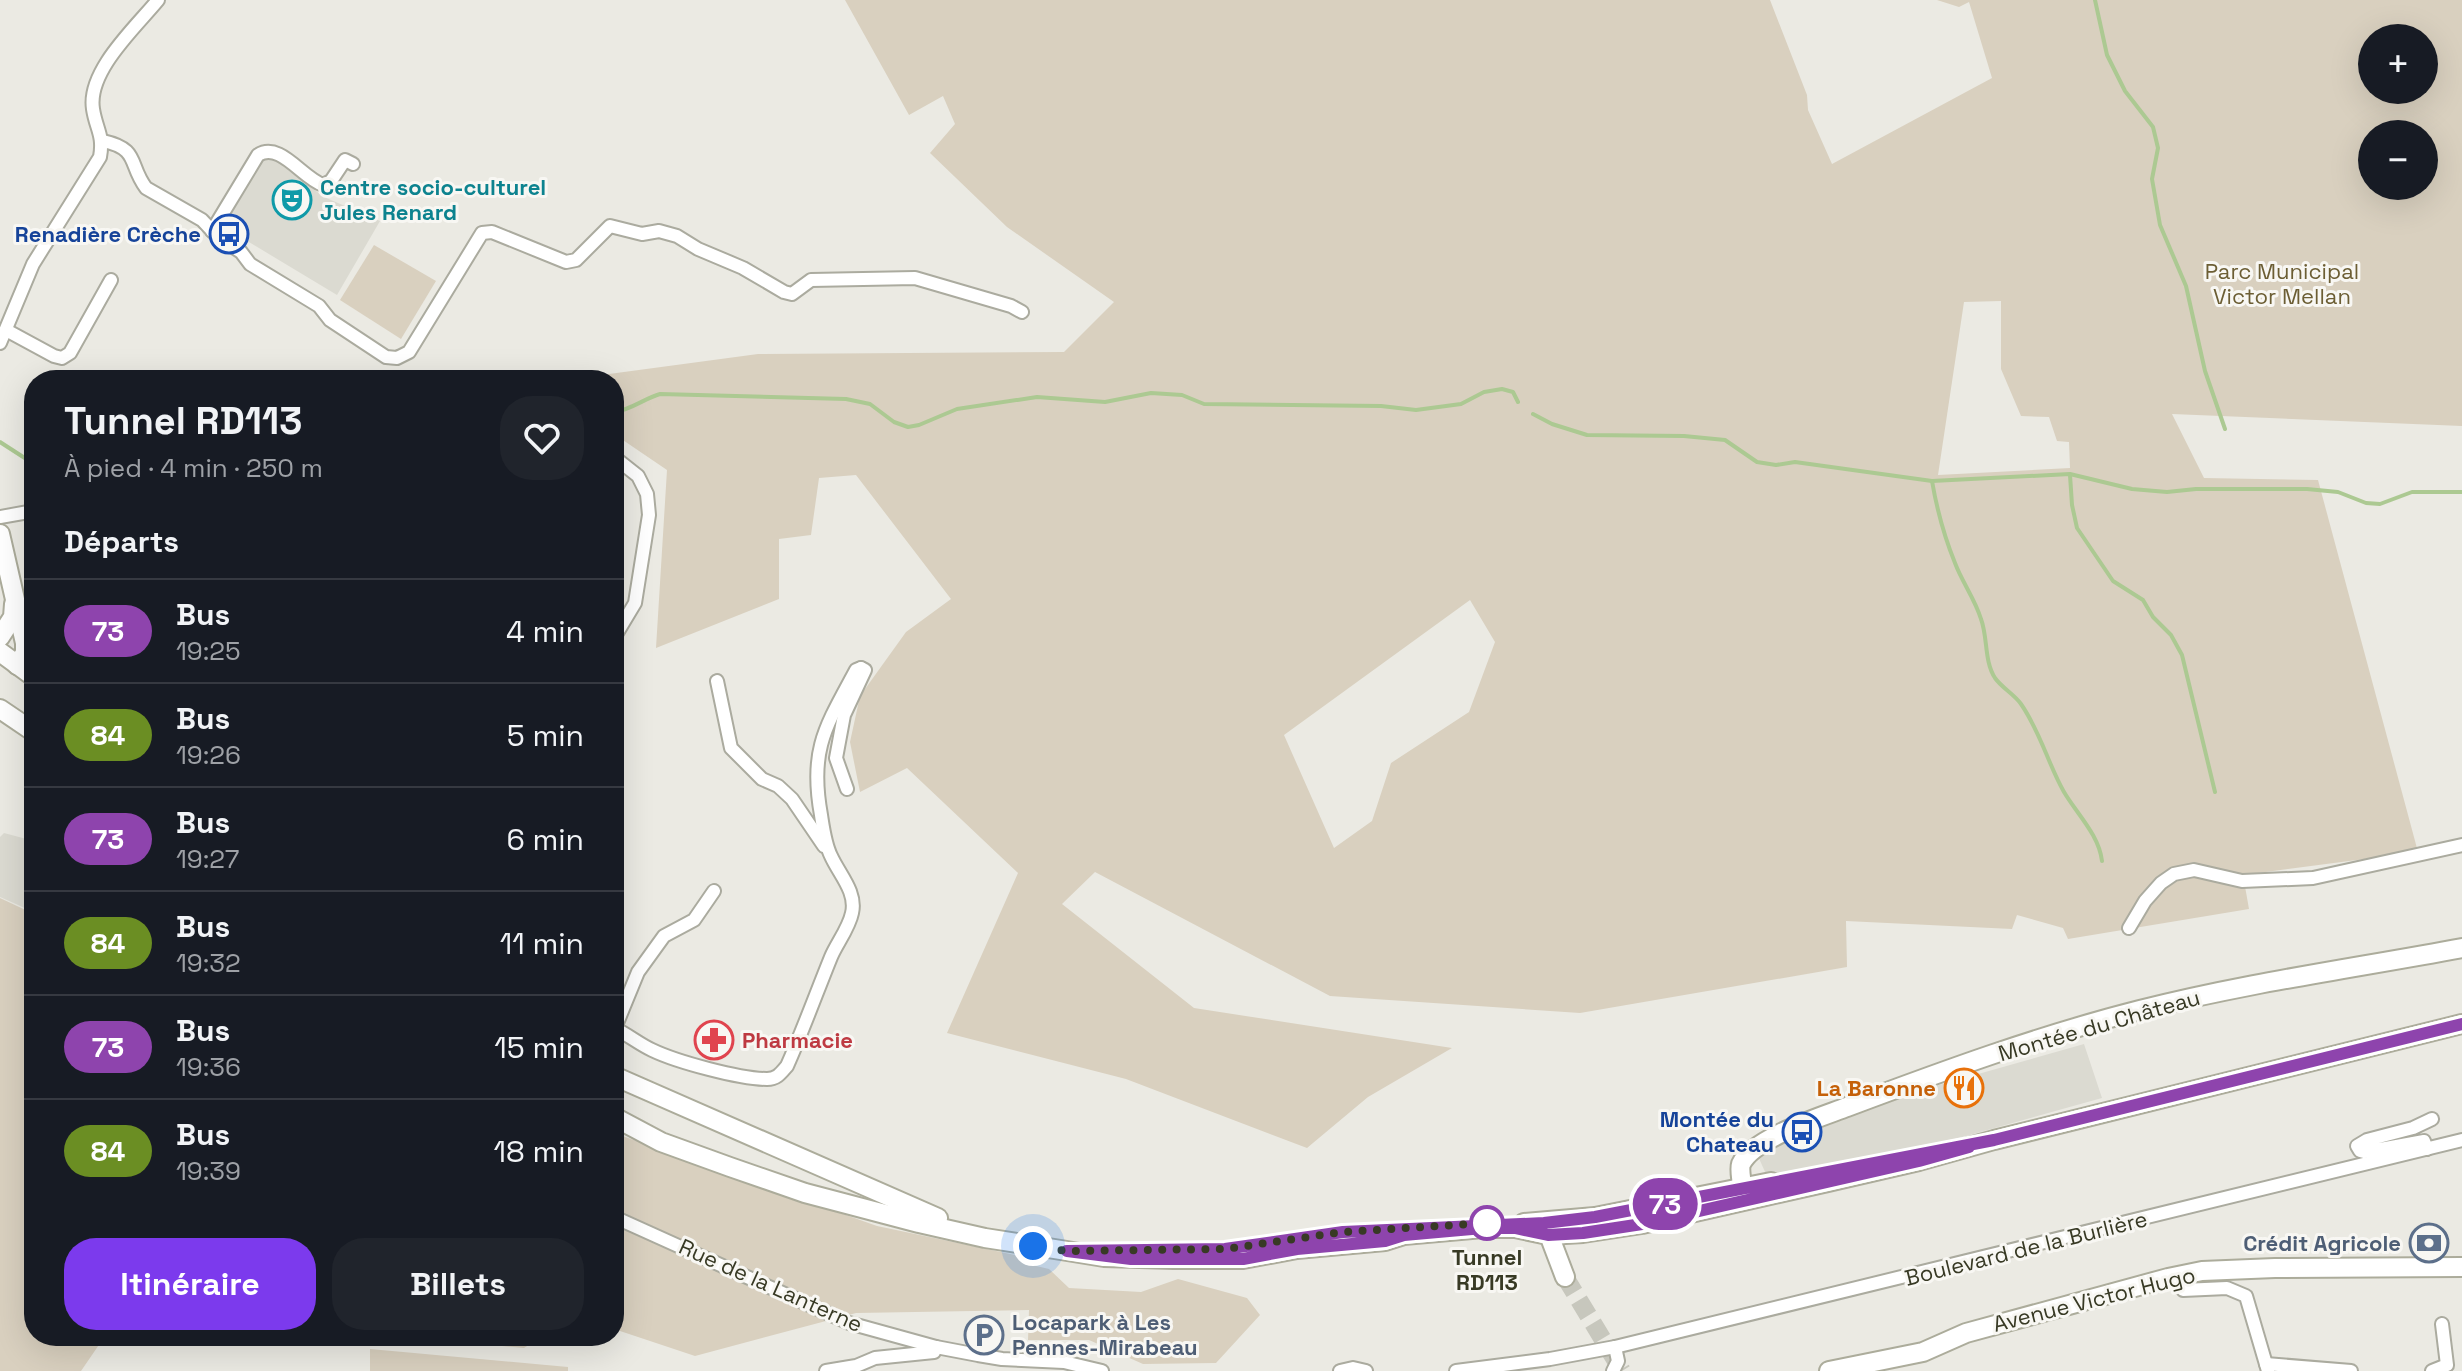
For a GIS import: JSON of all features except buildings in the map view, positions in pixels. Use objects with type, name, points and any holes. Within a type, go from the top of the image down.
[{"type":"street","points":[[0,343],[33,264],[100,157],[103,141],[93,108],[95,85],[104,65],[158,0]]},
{"type":"street","points":[[103,141],[129,151],[146,188],[202,220],[241,252],[250,264],[319,306],[330,320],[386,357],[397,358],[409,352],[482,233],[492,232],[566,262],[576,260],[610,226],[642,234],[659,231],[677,236],[792,294],[807,286],[811,280],[915,278],[1022,312]]},
{"type":"street","points":[[212,231],[258,155],[266,150],[275,151],[314,182],[323,185],[331,181],[345,160],[353,164]]},
{"type":"street","points":[[6,330],[62,358],[70,353],[111,280]]},
{"type":"street","points":[[624,465],[638,476],[647,494],[649,515],[635,603],[624,621]]},
{"type":"street","points":[[0,517],[24,511]]},
{"type":"street","points":[[0,534],[24,639]]},
{"type":"street","points":[[0,637],[13,617],[14,602]]},
{"type":"street","points":[[0,652],[24,670]]},
{"type":"street","points":[[17,665],[24,654]]},
{"type":"street","points":[[830,855],[815,790],[817,759],[832,714],[856,670],[861,668],[865,670],[844,715],[836,758],[847,789]]},
{"type":"street","points":[[624,1033],[652,1050],[697,1065],[769,1079],[779,1076],[787,1066],[852,912],[851,892],[792,799],[778,786],[762,779],[731,748],[717,681]]},
{"type":"street","points":[[0,709],[24,725]]},
{"type":"street","points":[[2129,928],[2145,901],[2174,874],[2194,870],[2242,881],[2313,878],[2462,845]]},
{"type":"street","points":[[624,1006],[638,972],[664,936],[694,920],[714,891]]},
{"type":"street","name":"Montée du Château","points":[[1752,1189],[1741,1165],[1751,1152],[1776,1135],[1903,1086],[2017,1047],[2138,1010],[2264,982],[2462,948]]},
{"type":"street","points":[[1546,1229],[1994,1140],[2462,1024]]},
{"type":"street","points":[[624,1080],[985,1238]]},
{"type":"street","points":[[2427,1149],[2424,1141],[2364,1152],[2357,1146],[2432,1119]]},
{"type":"street","points":[[624,1122],[661,1142],[805,1193],[985,1238],[1131,1259],[1243,1259],[1297,1249],[1385,1241],[1404,1235],[1483,1228],[1546,1229],[1642,1224],[1726,1204],[1752,1189]]},
{"type":"street","name":"Boulevard de la Burlière","points":[[1456,1371],[1615,1347],[2462,1140]]},
{"type":"street","points":[[829,1172],[845,1202]]},
{"type":"street","name":"Rue de la Lanterne","points":[[624,1222],[849,1323],[978,1355],[1064,1362],[1102,1371]]},
{"type":"street","points":[[1546,1229],[1565,1277]]},
{"type":"street","name":"Avenue Victor Hugo","points":[[1829,1371],[1923,1352],[1966,1333],[2202,1271],[2462,1267]]},
{"type":"street","points":[[2174,1276],[2183,1290],[2227,1288],[2246,1296],[2267,1367],[2351,1371]]},
{"type":"street","points":[[2432,1371],[2447,1365],[2442,1324]]},
{"type":"street","points":[[826,1371],[856,1366],[875,1358],[934,1352],[936,1347]]},
{"type":"street","points":[[1613,1371],[1618,1361],[1615,1347]]},
{"type":"street","points":[[978,1355],[978,1371]]},
{"type":"street","points":[[1340,1371],[1353,1368],[1366,1371]]},
{"type":"shaded area","points":[[271,157],[324,197],[380,221],[337,295],[224,227],[262,159]]},
{"type":"shaded area","points":[[4,833],[24,838],[24,908],[0,897],[0,837]]},
{"type":"shaded area","points":[[2084,1044],[2102,1098],[1959,1138],[1809,1170],[1766,1174],[1757,1154],[1879,1102]]},
{"type":"green space","name":"Parc Municipal Victor Mellan","points":[[845,0],[1770,0],[1807,95],[1808,110],[1832,164],[1992,78],[1969,2],[1959,7],[1937,0],[2462,0],[2462,426],[2172,414],[2204,478],[2318,480],[2418,852],[2243,875],[2249,909],[2068,939],[2063,928],[2017,915],[2012,929],[1846,921],[1847,967],[1580,1013],[1330,996],[1095,872],[1062,904],[1194,1008],[1452,1048],[1368,1097],[1307,1148],[1126,1079],[947,1033],[1018,873],[907,768],[860,792],[850,742],[860,696],[906,632],[951,599],[856,475],[819,478],[811,535],[779,539],[779,599],[656,648],[667,470],[624,441],[624,372],[758,354],[1064,352],[1114,302],[1007,227],[930,153],[955,124],[943,96],[909,115]],"holes":[[[2001,301],[2001,369],[2021,416],[2049,417],[2057,441],[2069,442],[2070,468],[1938,475],[1964,302]],[[1470,600],[1495,642],[1469,712],[1391,763],[1372,821],[1334,848],[1284,735]]]},
{"type":"green space","points":[[374,245],[436,281],[401,339],[340,300]]},
{"type":"green space","points":[[0,898],[24,909],[24,1346],[98,1346],[81,1371],[0,1371]]},
{"type":"green space","points":[[624,1137],[877,1226],[1015,1255],[1024,1263],[1049,1269],[1069,1288],[1141,1292],[1178,1279],[1247,1298],[1260,1315],[1216,1363],[1143,1364],[1089,1340],[1028,1340],[1029,1310],[856,1313],[695,1356],[624,1332]]},
{"type":"green space","points":[[370,1349],[568,1367],[568,1371],[370,1371]]},
{"type":"waterway","points":[[2095,0],[2107,55],[2125,91],[2153,127],[2158,148],[2152,179],[2160,225],[2186,286],[2205,371],[2225,429]]},
{"type":"waterway","points":[[624,409],[660,394],[846,399],[870,404],[894,422],[908,427],[957,409],[1037,397],[1105,402],[1151,393],[1182,395],[1204,404],[1381,406],[1416,410],[1461,404],[1484,392],[1502,389],[1513,392],[1518,402]]},
{"type":"waterway","points":[[1533,414],[1552,424],[1587,435],[1684,436],[1725,440],[1757,462],[1776,465],[1795,462],[1932,481],[2070,474],[2132,489],[2167,492],[2307,489],[2338,492],[2366,503],[2380,504],[2412,492],[2462,492]]},
{"type":"waterway","points":[[0,442],[24,458]]},
{"type":"waterway","points":[[2070,475],[2077,528],[2113,581],[2143,600],[2153,617],[2171,635],[2182,655],[2215,792]]},
{"type":"waterway","points":[[1932,481],[1947,543],[1981,619],[1992,671],[2028,715],[2064,792],[2097,842],[2102,861]]},
{"type":"tunnel","points":[[1565,1277],[1622,1371]]},
{"type":"bus line","name":"73","points":[[1969,1147],[1642,1224],[1583,1233],[1548,1235],[1515,1228],[1483,1228],[1404,1235],[1385,1241],[1297,1249],[1243,1259],[1131,1259],[1067,1251],[1225,1249],[1343,1232],[1487,1223],[1544,1223],[1595,1217],[1994,1140],[2462,1024]]},
{"type":"place","name":"Centre socio-culturel Jules Renard","points":[[292,200]]},
{"type":"place","name":"Renadière Crèche","points":[[229,234]]},
{"type":"place","name":"Pharmacie","points":[[714,1040]]},
{"type":"place","name":"La Baronne","points":[[1964,1088]]},
{"type":"place","name":"Montée du Chateau","points":[[1802,1132]]},
{"type":"place","name":"Tunnel RD113","points":[[1487,1223]]},
{"type":"place","name":"Crédit Agricole","points":[[2429,1243]]},
{"type":"place","name":"Locapark à Les Pennes-Mirabeau","points":[[984,1335]]},
{"type":"route","points":[[1033,1246],[1067,1251],[1225,1249],[1343,1232],[1487,1223]]}]
